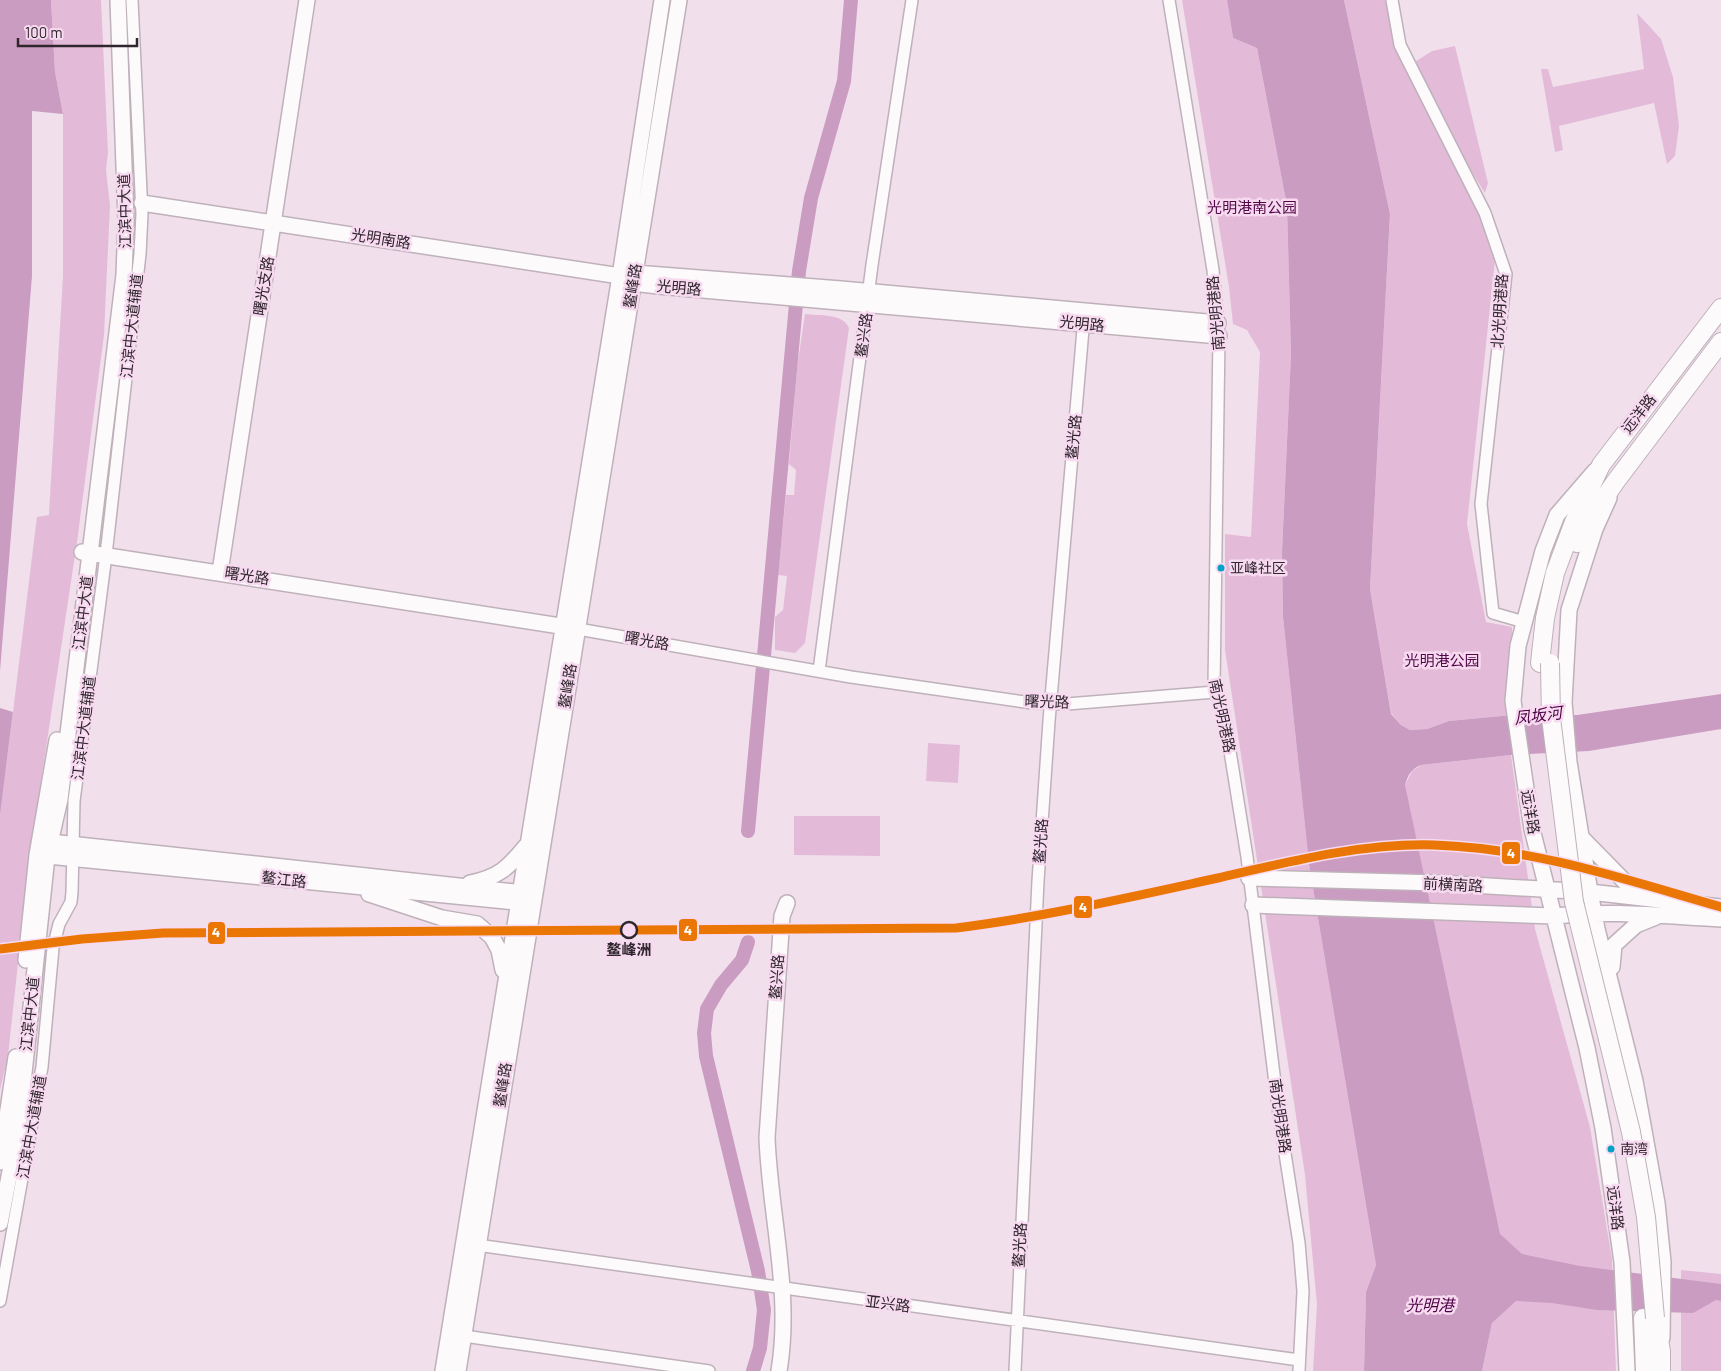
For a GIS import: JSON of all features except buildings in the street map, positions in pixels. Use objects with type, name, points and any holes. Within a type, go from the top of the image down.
[{"type":"highway","name":"远洋路","points":[[1601,464],[1721,308]]},
{"type":"highway","name":"远洋路","points":[[1616,481],[1721,342]]},
{"type":"highway","points":[[1601,464],[1574,522],[1555,573],[1545,618],[1545,663],[1574,902],[1632,1141],[1646,1217],[1654,1317]]},
{"type":"highway","points":[[1545,663],[1560,596],[1573,553],[1584,527],[1616,481]]},
{"type":"highway","name":"远洋路","points":[[1654,1317],[1661,1351],[1661,1371]]},
{"type":"highway","name":"远洋路","points":[[1645,1371],[1654,1317]]},
{"type":"main road","name":"江滨中大道","points":[[0,1162],[22,1014],[43,848],[60,800],[109,325],[117,237],[109,0]]},
{"type":"main road","name":"江滨中大道","points":[[85,552],[126,253],[118,0]]},
{"type":"main road","name":"曙光支路","points":[[220,572],[307,0]]},
{"type":"main road","name":"鳌峰路","points":[[629,277],[662,0]]},
{"type":"main road","name":"鳌峰路","points":[[458,1371],[478,1245],[525,898],[629,277],[679,0]]},
{"type":"main road","points":[[675,30],[684,0]]},
{"type":"main road","name":"光明南路","points":[[142,203],[629,277]]},
{"type":"main road","name":"光明路","points":[[629,277],[1219,330]]},
{"type":"main road","name":"远洋路","points":[[1601,464],[1557,515],[1543,552],[1515,664],[1514,712],[1532,829],[1594,1083],[1610,1173],[1622,1262],[1626,1316],[1627,1371]]},
{"type":"main road","name":"远洋路","points":[[1616,481],[1595,529],[1569,610],[1564,702],[1569,762],[1590,892],[1646,1135],[1657,1203],[1663,1262],[1654,1317]]},
{"type":"main road","name":"曙光路","points":[[85,552],[570,628]]},
{"type":"main road","name":"鳌峰路","points":[[443,1371],[505,980],[525,898],[527,845],[570,628]]},
{"type":"main road","name":"前横南路","points":[[1580,836],[1629,886],[1657,900]]},
{"type":"main road","points":[[459,885],[498,875],[512,864],[527,845]]},
{"type":"main road","name":"江滨中大道","points":[[0,1223],[18,1130],[43,848]]},
{"type":"main road","name":"鳌江路","points":[[43,848],[346,886],[525,898]]},
{"type":"main road","name":"鳌江路","points":[[72,852],[459,885],[525,898]]},
{"type":"main road","name":"前横南路","points":[[1250,878],[1439,883],[1590,892],[1721,907]]},
{"type":"main road","points":[[346,886],[442,918],[477,924],[492,938],[499,950],[505,980]]},
{"type":"main road","name":"鳌兴路","points":[[779,1371],[783,1329],[782,1289],[778,1187],[775,1136],[791,916],[787,903],[782,916],[767,1138],[769,1172],[782,1264],[782,1289],[791,1336],[788,1371]]},
{"type":"main road","name":"前横南路","points":[[1253,905],[1446,910],[1554,916],[1594,912],[1721,919]]},
{"type":"main road","name":"前横南路","points":[[1611,979],[1614,944],[1636,925],[1658,916]]},
{"type":"street","name":"江滨中大道辅道","points":[[0,1300],[42,1067],[53,948],[59,924],[70,902],[72,892],[74,801],[106,555],[140,254],[142,203],[132,0]]},
{"type":"street","name":"鳌兴路","points":[[819,671],[869,298],[912,0]]},
{"type":"street","name":"南光明港路","points":[[1169,0],[1210,251],[1219,330],[1213,668],[1215,692],[1224,714],[1250,878],[1279,1115],[1300,1256],[1303,1291],[1299,1366]]},
{"type":"street","name":"北光明港路","points":[[1392,0],[1400,45],[1485,212],[1506,274],[1481,504],[1493,613],[1524,622]]},
{"type":"street","name":"鳌光路","points":[[1015,1371],[1038,881],[1050,704],[1084,318]]},
{"type":"street","name":"曙光路","points":[[570,628],[774,664],[1032,704],[1215,692]]},
{"type":"street","name":"亚兴路","points":[[478,1245],[1017,1321],[1299,1366]]},
{"type":"street","points":[[464,1336],[709,1371]]},
{"type":"green space","points":[[51,0],[101,0],[108,152],[106,170],[110,205],[104,335],[77,542],[29,861],[8,1056],[0,1090],[0,816],[37,517],[49,515],[63,277],[63,114],[55,72]]},
{"type":"green space","name":"光明港南公园","points":[[1182,0],[1227,0],[1233,38],[1257,48],[1287,206],[1291,354],[1282,552],[1283,617],[1309,864],[1376,1265],[1366,1292],[1364,1371],[1313,1371],[1317,1305],[1305,1175],[1225,650],[1225,534],[1251,537],[1260,352],[1247,330],[1233,324],[1229,287]]},
{"type":"green space","name":"光明港公园","points":[[1344,0],[1388,0],[1398,49],[1485,221],[1495,260],[1467,524],[1486,622],[1512,627],[1512,715],[1449,721],[1427,729],[1410,730],[1401,725],[1391,713],[1370,589],[1390,214]]},
{"type":"green space","points":[[1637,13],[1661,39],[1673,77],[1679,126],[1675,156],[1667,164],[1654,103],[1559,126],[1563,150],[1555,152],[1541,69],[1548,69],[1553,87],[1644,69]]},
{"type":"green space","points":[[1455,46],[1488,183],[1485,193],[1456,147],[1413,63],[1432,51]]},
{"type":"green space","points":[[805,314],[836,318],[846,323],[849,328],[805,643],[795,653],[775,650],[775,617],[783,610],[787,576],[778,575],[786,495],[794,495],[796,470],[789,464],[797,368]]},
{"type":"green space","points":[[928,743],[960,745],[958,783],[926,781]]},
{"type":"green space","points":[[1511,755],[1535,929],[1590,1127],[1612,1259],[1616,1371],[1482,1371],[1492,1323],[1405,785],[1412,771],[1421,765]]},
{"type":"green space","points":[[794,816],[880,816],[880,856],[794,855]]},
{"type":"green space","points":[[1681,1270],[1721,1274],[1721,1371],[1681,1371]]},
{"type":"water","points":[[0,0],[51,0],[55,72],[63,114],[63,277],[49,515],[37,517],[0,816]]},
{"type":"water","name":"光明港","points":[[1227,0],[1344,0],[1390,214],[1370,589],[1391,714],[1401,725],[1410,730],[1427,729],[1449,721],[1512,715],[1577,715],[1721,694],[1721,729],[1589,751],[1511,755],[1421,765],[1412,770],[1406,781],[1405,785],[1500,1234],[1522,1254],[1580,1266],[1721,1284],[1721,1301],[1716,1300],[1693,1313],[1597,1310],[1552,1303],[1516,1301],[1492,1323],[1482,1371],[1364,1371],[1366,1292],[1376,1265],[1309,864],[1283,617],[1282,552],[1291,354],[1287,206],[1257,48],[1233,38]]},
{"type":"pier","points":[[32,111],[63,114],[63,277],[49,515],[37,517],[13,712],[0,708],[0,671],[32,276]]},
{"type":"waterway","points":[[748,831],[799,271],[811,198],[844,81],[851,0]]},
{"type":"waterway","points":[[748,942],[742,960],[721,985],[707,1009],[704,1033],[706,1056],[758,1271],[764,1310],[760,1348],[753,1371]]},
{"type":"transit line","name":"4","points":[[0,949],[82,939],[163,933],[956,928],[1087,906],[1352,850],[1407,845],[1471,847],[1544,859],[1615,876],[1721,907]]},
{"type":"place","name":"亚峰社区","points":[[1221,568]]},
{"type":"place","name":"鳌峰洲","points":[[629,930]]},
{"type":"place","name":"南湾","points":[[1611,1149]]},
{"type":"water label","name":"凤坂河","points":[[1538,715]]}]
